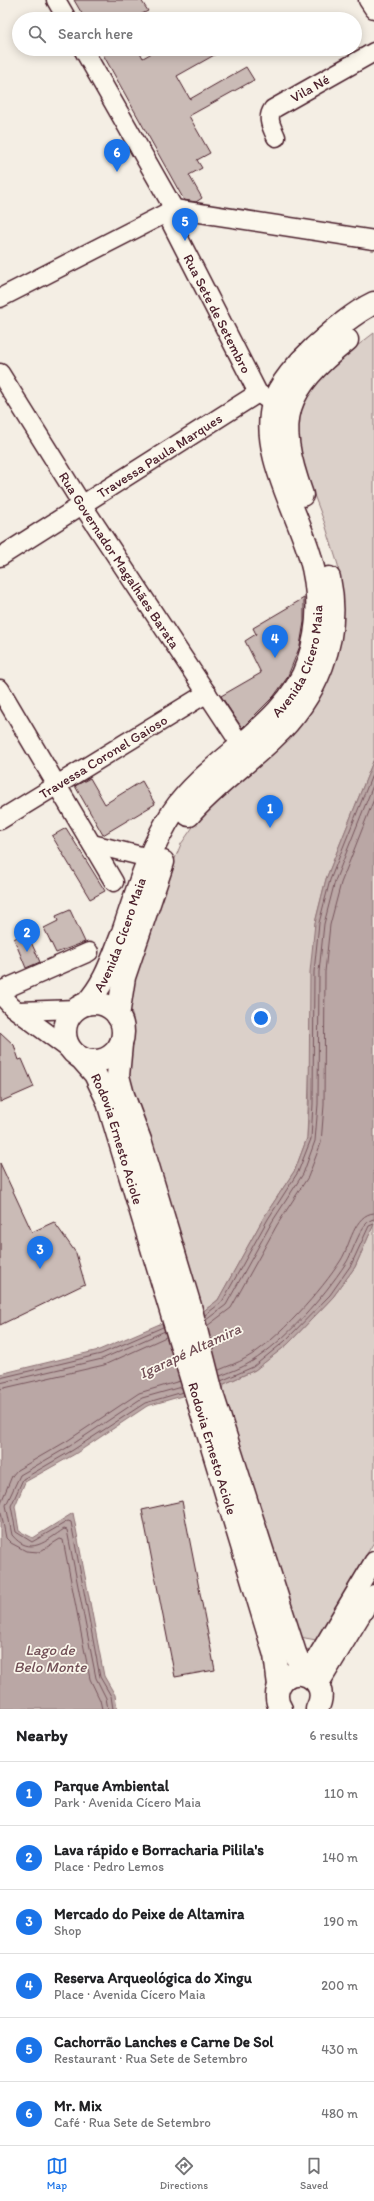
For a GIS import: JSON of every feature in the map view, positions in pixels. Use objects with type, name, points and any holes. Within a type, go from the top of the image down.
[{"type":"main road","name":"Avenida Cícero Maia","points":[[81,1007],[94,996],[108,973],[149,858],[163,830],[186,796],[202,778],[280,709],[301,680],[314,643],[318,593],[310,555],[277,469],[265,398],[294,367],[327,337],[374,303]]},
{"type":"main road","name":"Avenida Cícero Maia","points":[[118,1016],[121,991],[132,952],[164,860],[182,824],[215,787],[272,740],[295,716],[313,688],[326,656],[332,630],[331,588],[326,561],[296,479],[287,446],[286,424],[294,399],[306,377],[334,350],[374,319]]},
{"type":"main road","points":[[104,1005],[112,1009],[118,1016],[122,1025],[123,1034],[121,1044],[116,1052],[108,1058],[99,1061],[77,1055],[65,1035],[70,1016],[81,1007],[104,1005]]},
{"type":"main road","name":"Rodovia Ernesto Aciole","points":[[121,1044],[118,1059],[118,1076],[123,1095],[141,1143],[181,1309]]},
{"type":"main road","name":"Rodovia Ernesto Aciole","points":[[77,1055],[95,1074],[107,1099],[181,1309]]},
{"type":"main road","points":[[181,1309],[205,1399]]},
{"type":"main road","name":"Rodovia Ernesto Aciole","points":[[205,1399],[295,1653],[310,1678]]},
{"type":"main road","name":"Rodovia Ernesto Aciole","points":[[205,1399],[273,1648],[279,1685],[277,1700],[281,1709]]},
{"type":"main road","points":[[279,1685],[290,1675],[310,1678],[321,1695],[317,1709]]},
{"type":"street","points":[[56,0],[62,12]]},
{"type":"street","points":[[368,0],[374,9]]},
{"type":"street","name":"Vila Né","points":[[276,137],[268,116],[273,109],[374,52]]},
{"type":"street","name":"Rua Sete de Setembro","points":[[87,56],[170,211],[265,398]]},
{"type":"street","points":[[0,298],[170,211],[374,240]]},
{"type":"street","name":"Rua Governador Magalhães Barata","points":[[0,373],[83,506],[241,745]]},
{"type":"street","name":"Travessa Paula Marques","points":[[0,557],[265,398]]},
{"type":"street","points":[[0,689],[114,882]]},
{"type":"street","name":"Travessa Coronel Gaioso","points":[[0,820],[207,693]]},
{"type":"street","points":[[92,844],[149,858]]},
{"type":"street","points":[[77,1055],[18,1011],[0,993],[89,952]]},
{"type":"street","points":[[18,1011],[81,1007]]},
{"type":"street","points":[[310,1678],[374,1561]]},
{"type":"street","points":[[310,1678],[374,1594]]},
{"type":"shaded area","points":[[374,333],[374,759],[326,879],[315,923],[307,1138],[295,1170],[264,1217],[218,1300],[201,1313],[127,1069],[132,1051],[134,1033],[133,1018],[128,1001],[130,983],[181,844],[204,811],[286,741],[303,721],[341,593],[338,565],[325,524],[299,455],[297,427],[301,406],[313,384],[344,356]]},
{"type":"shaded area","points":[[374,1224],[374,1542],[316,1640],[300,1637],[223,1393],[224,1384],[255,1370],[288,1344],[333,1297],[355,1267]]},
{"type":"water","points":[[374,759],[374,1224],[355,1267],[333,1297],[288,1344],[255,1370],[224,1384],[147,1406],[75,1454],[25,1482],[15,1506],[19,1531],[33,1538],[73,1513],[104,1676],[115,1695],[117,1709],[0,1709],[0,1374],[99,1350],[162,1323],[201,1313],[218,1300],[264,1217],[295,1170],[307,1138],[309,1104],[310,972],[315,923],[326,879]]},
{"type":"building","points":[[74,0],[141,0],[148,11],[146,12],[81,12]]},
{"type":"building","points":[[104,56],[142,56],[143,58],[147,56],[213,56],[177,76],[190,99],[246,67],[254,80],[189,116],[210,153],[197,160],[202,168],[189,175],[202,198],[196,202],[184,200]]},
{"type":"building","points":[[304,598],[304,622],[300,646],[287,678],[274,696],[242,728],[221,696],[261,673],[245,641],[256,634],[253,628]]},
{"type":"building","points":[[90,778],[105,804],[142,781],[155,804],[103,835],[75,786]]},
{"type":"building","points":[[66,828],[105,891],[90,899],[52,836]]},
{"type":"building","points":[[70,910],[85,942],[56,953],[44,928],[58,921],[56,916]]},
{"type":"building","points":[[26,931],[40,962],[26,968],[14,939]]},
{"type":"building","points":[[0,1032],[14,1045],[19,1060],[22,1059],[34,1087],[0,1102]]},
{"type":"building","points":[[0,1163],[32,1232],[54,1222],[76,1253],[85,1284],[0,1325]]},
{"type":"building","points":[[182,1501],[215,1670],[175,1677],[142,1510]]},
{"type":"place","name":"Mr. Mix","points":[[117,172]]},
{"type":"place","name":"Cachorrão Lanches e Carne De Sol","points":[[185,241]]},
{"type":"place","name":"Reserva Arqueológica do Xingu","points":[[275,658]]},
{"type":"place","name":"Parque Ambiental","points":[[270,828]]},
{"type":"place","name":"Lava rápido e Borracharia Pilila's","points":[[27,952]]},
{"type":"place","name":"Mercado do Peixe de Altamira","points":[[40,1269]]},
{"type":"water label","name":"Igarapé Altamira","points":[[190,1351]]},
{"type":"water label","name":"Lago de Belo Monte","points":[[50,1658]]}]
